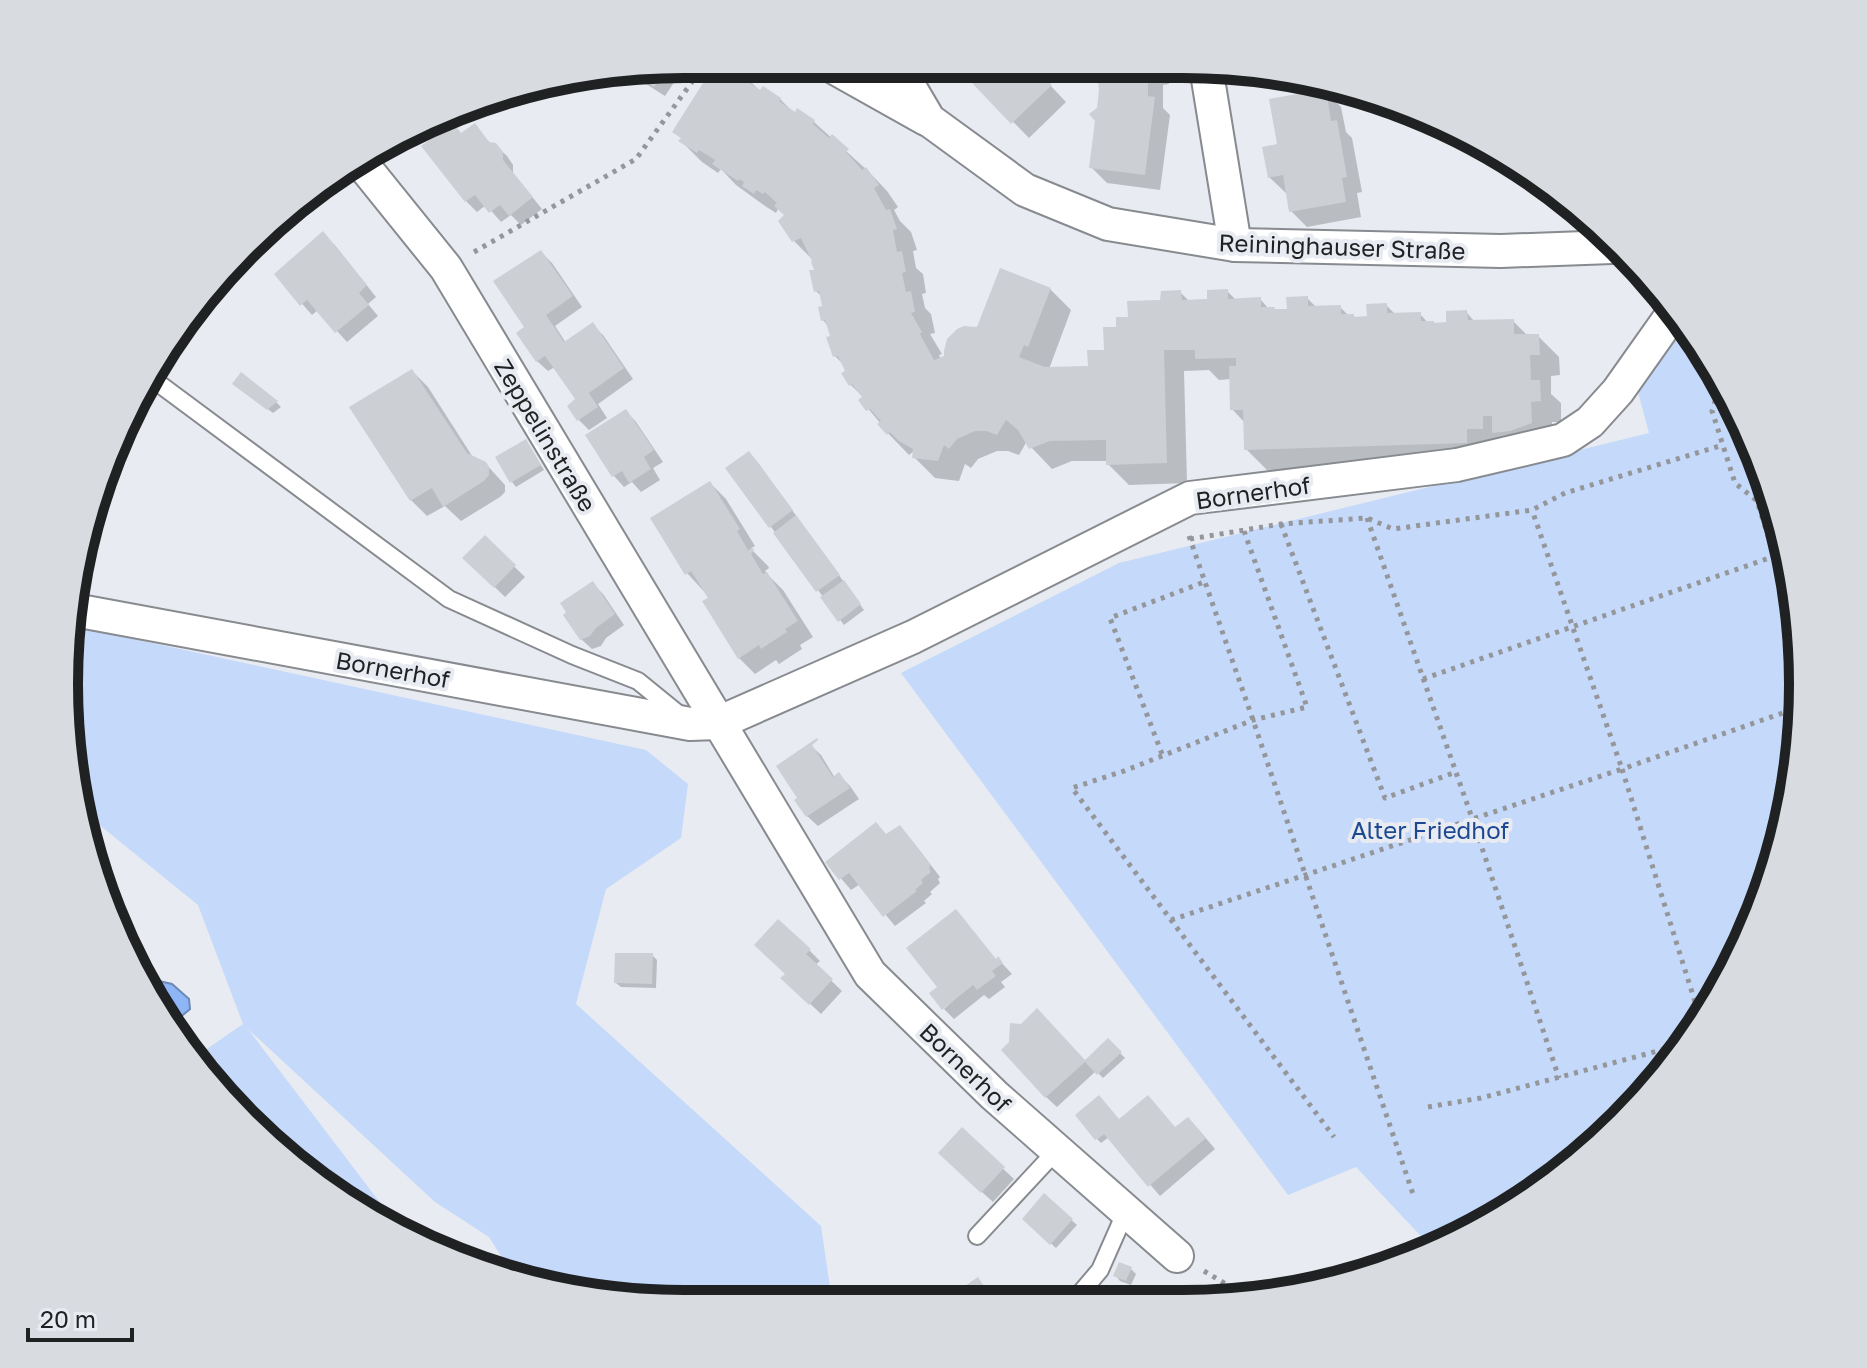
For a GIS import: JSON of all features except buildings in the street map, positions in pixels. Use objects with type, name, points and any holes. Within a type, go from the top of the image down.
[{"type":"street","points":[[853,78],[929,120]]},
{"type":"street","name":"Reininghauser Straße","points":[[904,78],[929,120],[1025,190],[1108,224],[1235,245],[1501,251],[1604,247]]},
{"type":"street","points":[[1208,79],[1235,245]]},
{"type":"street","name":"Zeppelinstraße","points":[[365,169],[446,268],[704,724]]},
{"type":"street","name":"Bornerhof","points":[[82,611],[704,724],[913,637],[1190,498],[1457,465],[1563,440],[1590,422],[1618,391],[1669,322]]},
{"type":"street","name":"Bornerhof","points":[[704,724],[870,974],[994,1095],[1177,1256]]},
{"type":"lane","points":[[158,383],[449,599],[572,655],[638,681],[704,724]]},
{"type":"lane","points":[[977,1236],[1057,1150]]},
{"type":"lane","points":[[1083,1290],[1100,1270],[1126,1211]]},
{"type":"path","points":[[446,268],[636,159],[695,78]]},
{"type":"path","points":[[1716,396],[1712,411],[1735,483],[1757,501],[1774,553]]},
{"type":"path","points":[[1190,539],[1281,524],[1367,518],[1393,529],[1532,510],[1565,493],[1723,445]]},
{"type":"path","points":[[1532,510],[1622,769],[1696,1006]]},
{"type":"path","points":[[1162,511],[1184,527],[1190,539],[1413,1194]]},
{"type":"path","points":[[1367,518],[1559,1078]]},
{"type":"path","points":[[1281,524],[1385,798],[1456,772]]},
{"type":"path","points":[[1244,531],[1307,707],[1253,720],[1072,788],[1334,1137]]},
{"type":"path","points":[[1423,679],[1775,556]]},
{"type":"path","points":[[1162,755],[1110,618],[1204,582]]},
{"type":"path","points":[[1171,920],[1788,711]]},
{"type":"path","points":[[1428,1107],[1481,1098],[1667,1049]]},
{"type":"path","points":[[1177,1256],[1232,1288]]},
{"type":"green space","name":"Alter Friedhof","points":[[1679,336],[1727,416],[1757,489],[1768,527],[1784,605],[1789,684],[1784,763],[1768,841],[1757,879],[1727,952],[1687,1021],[1639,1084],[1583,1140],[1552,1165],[1486,1209],[1424,1240],[1356,1167],[1288,1195],[901,673],[1119,563],[1649,433],[1630,362]]},
{"type":"green space","points":[[81,628],[646,750],[688,784],[681,838],[606,889],[576,1004],[821,1226],[830,1290],[644,1289],[566,1278],[505,1263],[489,1237],[435,1202],[248,1029],[388,1213],[381,1209],[347,1188],[284,1140],[228,1084],[202,1052],[243,1024],[198,905],[94,821],[79,724]]},
{"type":"water","points":[[155,980],[172,984],[189,999],[190,1009],[179,1019]]}]
